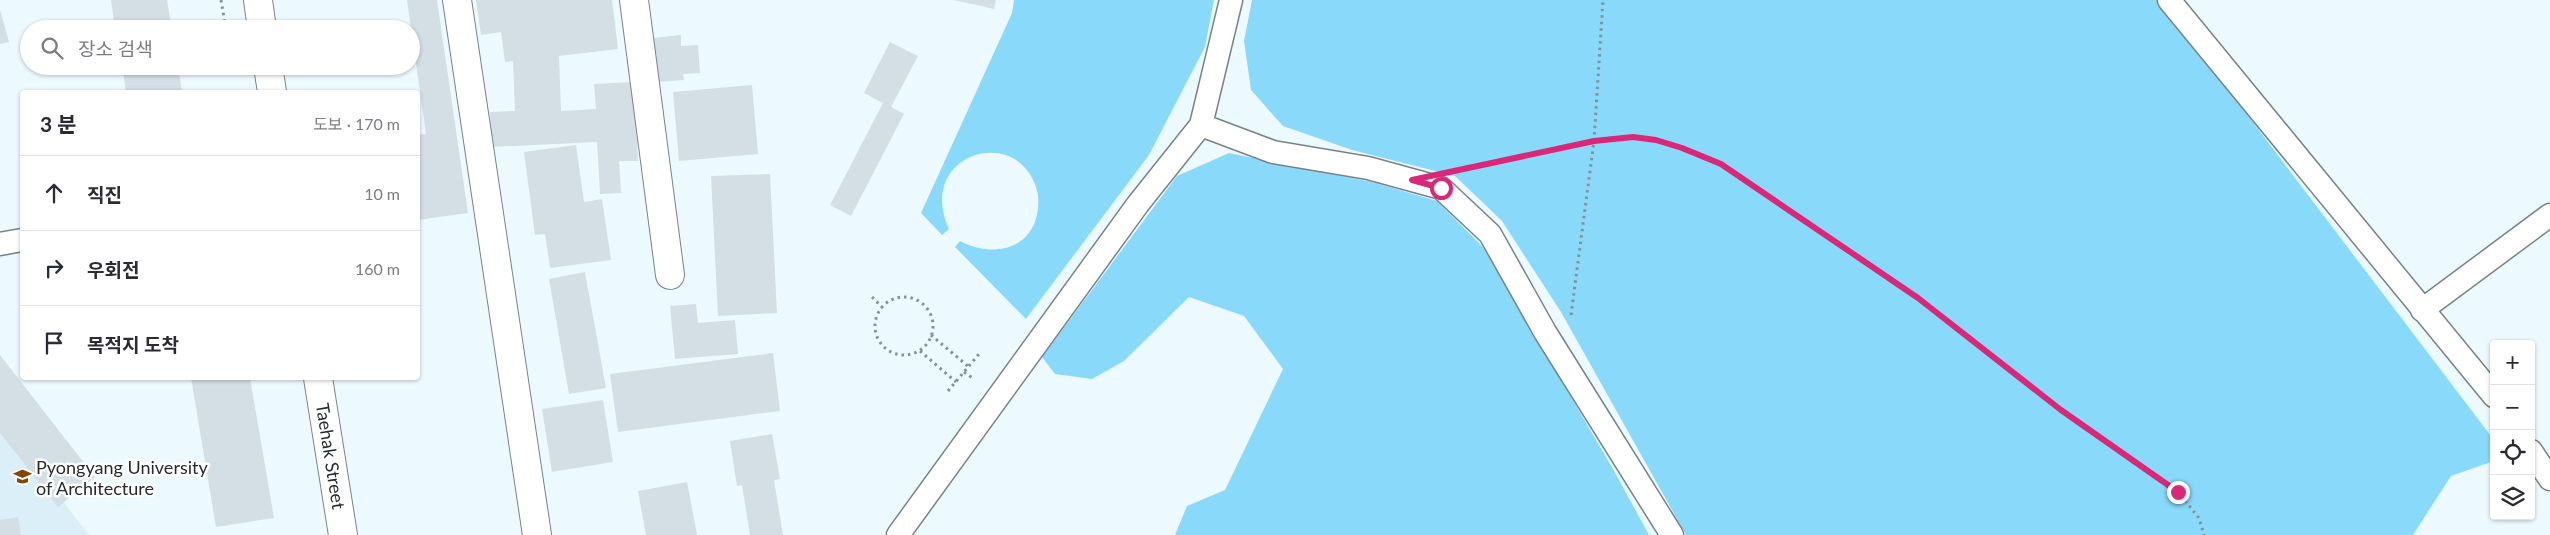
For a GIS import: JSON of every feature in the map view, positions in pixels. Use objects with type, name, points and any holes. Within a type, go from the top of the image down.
[{"type":"street","points":[[258,0],[261,20]]},
{"type":"street","points":[[457,0],[537,535]]},
{"type":"street","points":[[634,0],[670,276]]},
{"type":"street","points":[[269,75],[272,90]]},
{"type":"street","name":"Taehak Street","points":[[318,380],[343,535]]},
{"type":"lane","points":[[898,535],[1138,204],[1201,125],[1231,0]]},
{"type":"lane","points":[[2169,0],[2490,391]]},
{"type":"lane","points":[[1201,125],[1273,152],[1368,168],[1441,188],[1490,234],[1565,364],[1672,535]]},
{"type":"lane","points":[[2422,310],[2550,215]]},
{"type":"lane","points":[[0,244],[20,240]]},
{"type":"lane","points":[[2535,457],[2550,479]]},
{"type":"path","points":[[221,0],[224,20]]},
{"type":"path","points":[[1565,364],[1594,141],[1603,0]]},
{"type":"path","points":[[1460,169],[1594,141],[1633,137],[1656,140],[1721,164],[1918,298],[2061,410],[2178,492],[2199,518],[2204,535]]},
{"type":"path","points":[[872,297],[883,308]]},
{"type":"path","points":[[899,298],[912,298],[923,304],[931,315],[932,336],[919,351],[910,355],[897,354],[885,348],[878,338],[876,326],[879,313],[887,303],[899,298]]},
{"type":"path","points":[[932,336],[969,367]]},
{"type":"path","points":[[919,351],[956,382]]},
{"type":"path","points":[[948,391],[980,354]]},
{"type":"shaded area","points":[[1014,0],[1214,0],[1205,47],[1149,155],[1026,319],[955,247],[960,241],[970,246],[992,250],[1002,249],[1012,246],[1029,233],[1035,222],[1038,198],[1035,184],[1023,166],[1007,156],[989,153],[971,157],[955,167],[945,183],[942,204],[949,229],[942,235],[921,213],[1012,13]]},
{"type":"shaded area","points":[[1252,0],[2160,0],[2490,435],[2490,462],[2451,476],[2413,535],[1686,535],[1561,312],[1502,221],[1455,176],[1352,150],[1283,126],[1251,90],[1244,41]]},
{"type":"shaded area","points":[[1229,153],[1372,182],[1437,201],[1484,248],[1613,469],[1649,535],[1175,535],[1187,506],[1225,490],[1283,369],[1244,316],[1189,297],[1124,361],[1092,379],[1055,374],[1042,357],[1177,176]]},
{"type":"shaded area","name":"Pyongyang University of Architecture","points":[[0,420],[89,535],[0,535]]},
{"type":"building","points":[[111,0],[167,0],[170,20],[114,20]]},
{"type":"building","points":[[407,0],[437,0],[468,213],[420,220],[420,135],[426,134],[418,75],[420,75],[420,20],[410,20]]},
{"type":"building","points":[[476,0],[612,0],[618,49],[559,56],[561,111],[596,109],[594,84],[634,82],[638,161],[619,161],[621,193],[600,194],[597,142],[491,147],[490,112],[515,111],[513,61],[505,62],[501,32],[481,35]]},
{"type":"building","points":[[954,0],[996,0],[994,9]]},
{"type":"building","points":[[0,10],[9,42],[0,44]]},
{"type":"building","points":[[681,35],[681,46],[698,45],[700,73],[683,74],[684,80],[657,82],[653,38]]},
{"type":"building","points":[[890,42],[918,56],[891,107],[904,114],[851,216],[830,205],[883,103],[864,93]]},
{"type":"building","points":[[123,75],[179,75],[182,90],[126,90]]},
{"type":"building","points":[[752,85],[758,154],[679,161],[673,92]]},
{"type":"building","points":[[576,145],[584,202],[602,199],[611,260],[550,268],[545,234],[535,235],[524,152]]},
{"type":"building","points":[[770,174],[777,313],[718,316],[711,176]]},
{"type":"building","points":[[585,272],[606,388],[569,394],[549,279]]},
{"type":"building","points":[[696,304],[698,323],[735,320],[738,354],[675,359],[670,306]]},
{"type":"building","points":[[773,353],[780,411],[618,432],[610,374]]},
{"type":"building","points":[[0,355],[95,477],[58,507],[0,433]]},
{"type":"building","points":[[191,380],[250,380],[274,518],[216,527]]},
{"type":"building","points":[[603,400],[613,462],[552,472],[542,409]]},
{"type":"building","points":[[772,434],[780,479],[774,480],[783,535],[750,535],[742,485],[737,486],[730,441]]},
{"type":"building","points":[[687,482],[697,535],[646,535],[638,491]]},
{"type":"building","points":[[18,517],[21,535],[0,535],[0,520]]},
{"type":"place","name":"Pyongyang University of Architecture","points":[[22,477]]},
{"type":"route","points":[[1441,188],[1412,180],[1594,141],[1633,137],[1656,140],[1682,148],[1721,164],[1918,298],[2061,410],[2178,492]]}]
